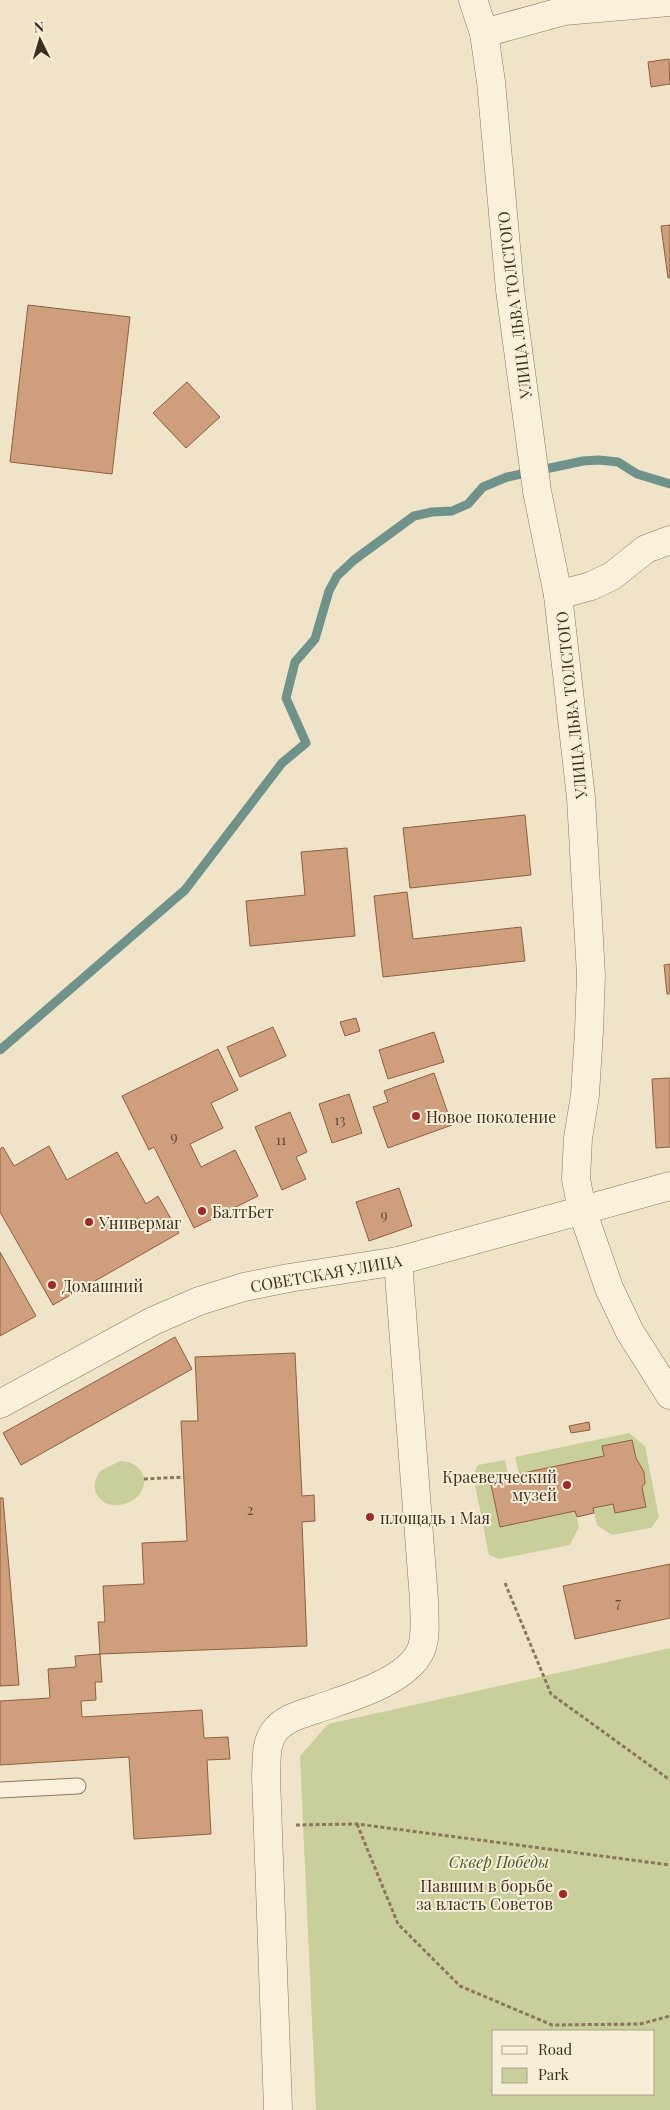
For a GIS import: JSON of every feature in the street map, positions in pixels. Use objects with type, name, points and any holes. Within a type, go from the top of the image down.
[{"type":"street","name":"УЛИЦА ЛЬВА ТОЛСТОГО","points":[[473,0],[484,34],[491,82],[510,290],[537,491],[558,596],[582,798],[591,975],[584,1095],[578,1138],[576,1178],[582,1210],[613,1297],[630,1332],[670,1395]]},
{"type":"street","points":[[484,34],[564,11],[670,2]]},
{"type":"street","points":[[558,596],[591,586],[612,576],[646,549],[670,540]]},
{"type":"street","name":"СОВЕТСКАЯ УЛИЦА","points":[[0,1404],[153,1321],[199,1301],[244,1287],[398,1261],[670,1186]]},
{"type":"street","points":[[278,2109],[268,1826],[268,1744],[274,1732],[283,1723],[295,1716],[366,1691],[396,1676],[413,1664],[421,1649],[424,1636],[424,1600],[398,1261]]},
{"type":"lane","points":[[0,1790],[78,1786]]},
{"type":"path","points":[[144,1479],[184,1477]]},
{"type":"path","points":[[506,1583],[551,1694],[670,1780]]},
{"type":"path","points":[[268,1826],[357,1824],[670,1865]]},
{"type":"path","points":[[357,1824],[398,1924],[460,1986],[552,2025],[640,2024],[670,2016]]},
{"type":"green space","points":[[629,1433],[645,1446],[659,1517],[651,1528],[612,1535],[597,1525],[593,1508],[613,1504],[615,1513],[646,1507],[642,1487],[645,1482],[644,1472],[636,1458],[632,1440],[602,1446],[604,1456],[519,1474],[515,1457]]},
{"type":"green space","points":[[505,1460],[508,1476],[490,1480],[575,1511],[579,1527],[570,1545],[499,1559],[489,1555],[473,1475],[478,1465]]},
{"type":"green space","points":[[120,1461],[132,1464],[141,1470],[144,1486],[132,1501],[120,1505],[107,1504],[102,1501],[95,1490],[97,1477],[100,1471]]},
{"type":"green space","name":"Сквер Победы","points":[[670,1648],[670,2110],[316,2110],[300,1756],[328,1724]]},
{"type":"building","points":[[669,59],[670,84],[651,87],[648,62]]},
{"type":"building","points":[[670,225],[670,278],[668,278],[661,226]]},
{"type":"building","points":[[28,305],[130,317],[112,474],[10,462]]},
{"type":"building","points":[[187,382],[220,417],[186,448],[153,413]]},
{"type":"building","points":[[525,815],[531,875],[410,888],[403,828]]},
{"type":"building","points":[[347,848],[355,936],[250,946],[246,901],[305,895],[301,852]]},
{"type":"building","points":[[407,892],[413,939],[521,927],[525,961],[383,977],[374,896]]},
{"type":"building","points":[[670,964],[670,994],[667,994],[664,965]]},
{"type":"building","points":[[356,1018],[360,1031],[345,1036],[340,1022]]},
{"type":"building","points":[[273,1027],[286,1056],[240,1077],[227,1047]]},
{"type":"building","points":[[434,1032],[444,1062],[388,1079],[379,1050]]},
{"type":"building","points":[[218,1049],[238,1090],[211,1103],[223,1128],[190,1144],[201,1167],[235,1150],[258,1196],[194,1228],[154,1147],[149,1150],[122,1096]]},
{"type":"building","points":[[434,1073],[452,1125],[388,1148],[373,1107],[388,1102],[384,1091]]},
{"type":"building","points":[[670,1078],[670,1147],[656,1148],[652,1079]]},
{"type":"building","points":[[349,1094],[362,1133],[332,1143],[319,1104]]},
{"type":"building","points":[[290,1112],[307,1152],[296,1157],[306,1179],[282,1190],[255,1127]]},
{"type":"building","name":"Универмаг","points":[[49,1146],[67,1180],[117,1152],[146,1204],[158,1196],[179,1233],[53,1305],[0,1212],[0,1149],[3,1147],[14,1166]]},
{"type":"building","points":[[399,1188],[412,1226],[369,1241],[356,1202]]},
{"type":"building","points":[[0,1252],[36,1316],[0,1336]]},
{"type":"building","points":[[175,1337],[192,1369],[21,1465],[3,1433]]},
{"type":"building","points":[[295,1353],[302,1496],[314,1495],[315,1521],[302,1522],[307,1646],[100,1654],[98,1622],[105,1622],[103,1586],[144,1584],[142,1543],[187,1541],[181,1421],[198,1421],[195,1357]]},
{"type":"building","points":[[589,1422],[590,1430],[571,1433],[569,1426]]},
{"type":"building","name":"Краеведческий музей","points":[[632,1440],[636,1458],[644,1472],[645,1483],[642,1487],[646,1507],[615,1513],[613,1504],[593,1508],[594,1513],[577,1517],[575,1511],[500,1527],[490,1480],[604,1456],[602,1446]]},
{"type":"building","points":[[0,1498],[3,1498],[19,1685],[0,1686]]},
{"type":"building","points":[[670,1564],[670,1618],[575,1639],[563,1586]]},
{"type":"building","points":[[100,1654],[102,1682],[95,1682],[96,1700],[81,1701],[82,1717],[202,1710],[204,1738],[228,1737],[230,1759],[207,1760],[211,1834],[134,1839],[129,1757],[0,1765],[0,1701],[50,1698],[48,1669],[76,1667],[75,1656]]},
{"type":"waterway","points":[[0,1050],[185,890],[282,763],[306,743],[286,698],[295,662],[315,639],[329,591],[337,576],[354,560],[414,516],[432,512],[452,511],[468,504],[483,487],[507,477],[583,461],[599,460],[618,462],[637,474],[670,484]]},
{"type":"place","name":"Новое поколение","points":[[416,1116]]},
{"type":"place","name":"БалтБет","points":[[202,1211]]},
{"type":"place","name":"Универмаг","points":[[89,1222]]},
{"type":"place","name":"Домашний","points":[[52,1285]]},
{"type":"place","name":"Краеведческий музей","points":[[567,1485]]},
{"type":"place","name":"площадь 1 Мая","points":[[370,1517]]},
{"type":"place","name":"Павшим в борьбе за власть Советов","points":[[563,1894]]}]
